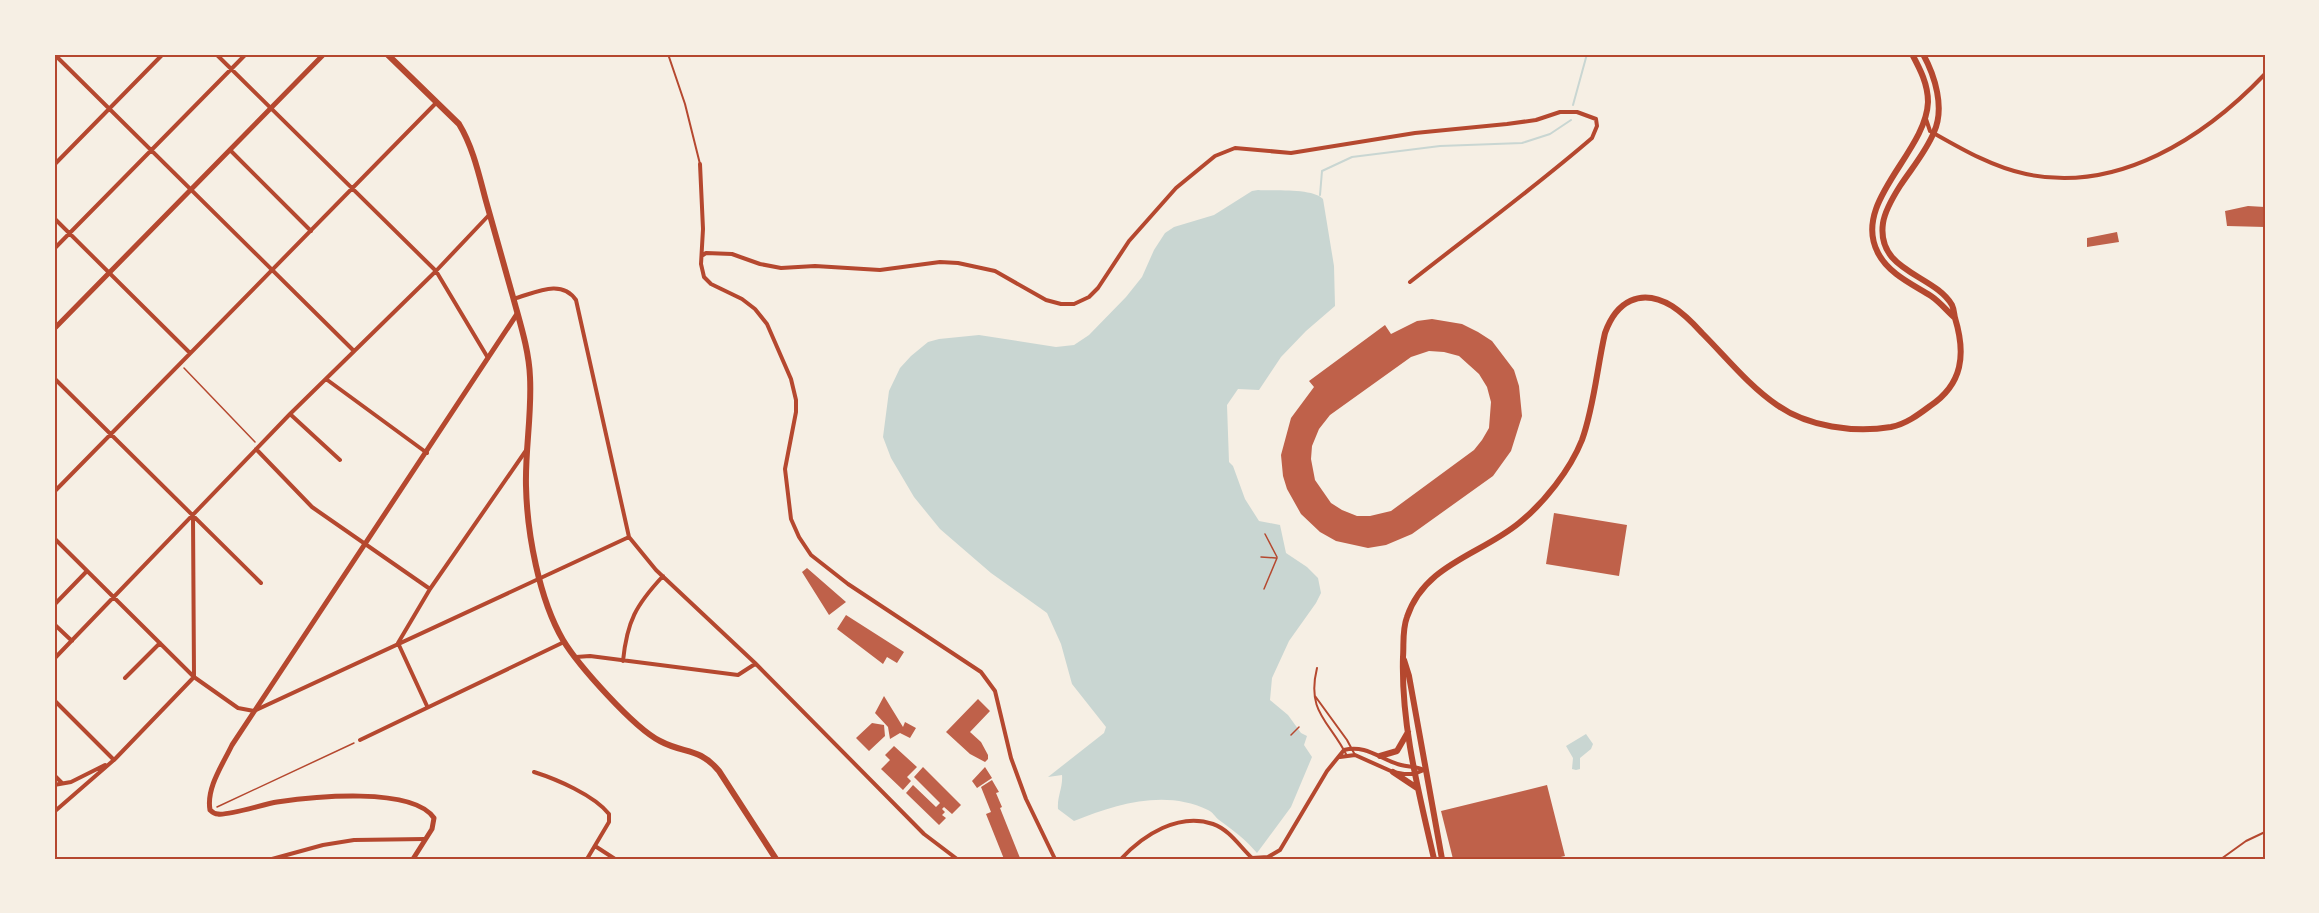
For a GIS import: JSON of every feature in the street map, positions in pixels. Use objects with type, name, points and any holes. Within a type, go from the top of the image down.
[{"type":"main road","points":[[387,54],[451,114],[465,134],[490,214],[518,314],[530,374],[526,485],[528,511],[540,579],[552,620],[575,657],[619,706],[651,735],[660,742],[702,754],[710,760],[720,771],[776,859]]},
{"type":"main road","points":[[1912,54],[1927,92],[1925,116],[1918,136],[1880,197],[1873,220],[1873,238],[1877,252],[1894,273],[1932,297],[1955,319]]},
{"type":"main road","points":[[1434,859],[1414,774],[1408,732],[1402,676],[1403,637],[1407,617],[1424,586],[1436,574],[1521,522],[1571,461],[1587,423],[1605,333],[1611,317],[1628,302],[1651,298],[1673,306],[1764,394],[1788,412],[1810,422],[1860,428],[1891,427],[1903,424],[1943,397],[1958,373],[1960,336],[1953,306],[1943,295],[1897,263],[1886,246],[1884,238],[1883,223],[1891,201],[1934,133],[1938,107],[1937,93],[1930,68],[1923,54]]},
{"type":"main road","points":[[1403,657],[1409,676],[1424,770],[1442,859]]},
{"type":"main road","points":[[1380,756],[1397,751],[1408,732]]},
{"type":"main road","points":[[1393,772],[1417,788]]},
{"type":"street","points":[[54,54],[354,351]]},
{"type":"street","points":[[54,165],[163,54]]},
{"type":"street","points":[[216,54],[436,271],[489,359]]},
{"type":"street","points":[[54,249],[246,54]]},
{"type":"street","points":[[54,329],[324,54]]},
{"type":"street","points":[[1925,116],[1929,129],[1934,133],[1984,159],[2025,174],[2054,178],[2098,175],[2138,164],[2183,141],[2228,110],[2265,74]]},
{"type":"street","points":[[54,492],[438,102]]},
{"type":"street","points":[[703,255],[706,253],[732,254],[760,264],[782,268],[815,266],[880,270],[940,262],[958,263],[1008,277],[1046,300],[1061,304],[1074,304],[1089,297],[1098,288],[1129,241],[1176,188],[1215,156],[1235,148],[1291,153],[1415,133],[1536,120],[1560,112],[1577,112],[1596,119],[1597,126],[1592,138],[1525,191],[1502,213],[1410,282]]},
{"type":"street","points":[[1918,136],[1926,132],[1934,133]]},
{"type":"street","points":[[230,150],[311,231]]},
{"type":"street","points":[[700,164],[703,196],[702,271],[704,277],[711,284],[748,304],[767,324],[791,379],[796,412],[785,469],[791,519],[799,537],[812,555],[848,584],[981,672],[995,691],[1011,758],[1022,789],[1055,859]]},
{"type":"street","points":[[54,659],[290,414],[436,271],[490,214]]},
{"type":"street","points":[[54,218],[190,353]]},
{"type":"street","points":[[513,299],[555,288],[565,289],[576,300],[629,537],[663,576],[755,663],[924,834],[957,859]]},
{"type":"street","points":[[413,859],[432,829],[434,818],[428,810],[419,805],[380,797],[332,797],[276,802],[220,815],[210,810],[208,802],[215,779],[232,745],[518,314]]},
{"type":"street","points":[[54,378],[261,583]]},
{"type":"street","points":[[326,379],[427,453]]},
{"type":"street","points":[[290,414],[340,460]]},
{"type":"street","points":[[398,643],[429,589],[527,448]]},
{"type":"street","points":[[256,449],[312,507],[429,589]]},
{"type":"street","points":[[54,812],[115,759],[194,677],[193,516]]},
{"type":"street","points":[[55,542],[194,677],[237,708],[254,711],[629,537]]},
{"type":"street","points":[[54,605],[87,571]]},
{"type":"street","points":[[623,661],[626,636],[632,618],[644,597],[663,576]]},
{"type":"street","points":[[54,624],[72,641]]},
{"type":"street","points":[[360,740],[564,642]]},
{"type":"street","points":[[125,678],[160,643]]},
{"type":"street","points":[[398,643],[427,706]]},
{"type":"street","points":[[575,657],[590,656],[738,675],[744,673],[755,663]]},
{"type":"street","points":[[54,700],[115,759]]},
{"type":"street","points":[[1121,859],[1156,830],[1192,822],[1213,824],[1226,832],[1254,858],[1263,858],[1280,850],[1328,771],[1344,750],[1351,748],[1366,750],[1401,765],[1424,770]]},
{"type":"street","points":[[1340,757],[1354,755],[1393,772],[1414,774],[1424,770]]},
{"type":"street","points":[[54,785],[89,775],[115,759]]},
{"type":"street","points":[[534,772],[558,779],[607,811],[610,817],[609,822],[587,859]]},
{"type":"street","points":[[54,775],[63,783]]},
{"type":"street","points":[[272,859],[323,845],[354,840],[426,839]]},
{"type":"street","points":[[596,846],[615,859]]},
{"type":"lane","points":[[668,54],[685,104],[700,164]]},
{"type":"lane","points":[[1317,668],[1316,706],[1347,756]]},
{"type":"lane","points":[[1315,696],[1354,755]]},
{"type":"lane","points":[[2220,859],[2246,841],[2265,832]]},
{"type":"path","points":[[180,363],[255,441],[256,449]]},
{"type":"path","points":[[1264,589],[1277,558],[1265,534]]},
{"type":"path","points":[[1261,557],[1277,558]]},
{"type":"path","points":[[1291,735],[1299,727]]},
{"type":"path","points":[[210,810],[360,740]]},
{"type":"shaded area","points":[[1252,191],[1311,193],[1323,199],[1334,266],[1335,306],[1281,357],[1259,390],[1238,389],[1227,405],[1229,462],[1233,466],[1245,499],[1259,521],[1280,525],[1286,553],[1307,567],[1318,578],[1321,593],[1289,641],[1272,678],[1270,700],[1288,715],[1301,733],[1307,736],[1304,745],[1312,757],[1291,807],[1257,853],[1208,810],[1175,800],[1141,801],[1107,809],[1074,821],[1058,809],[1062,775],[1048,777],[1104,733],[1106,727],[1072,684],[1061,644],[1047,613],[991,573],[940,529],[914,497],[891,458],[883,437],[889,391],[900,368],[928,342],[979,335],[1056,347],[1074,345],[1089,335],[1126,297],[1142,277],[1154,250],[1165,233],[1174,227],[1214,215]]},
{"type":"shaded area","points":[[1586,734],[1593,744],[1591,749],[1580,758],[1580,769],[1572,769],[1573,758],[1566,746]]},
{"type":"building","points":[[2248,206],[2265,207],[2265,227],[2227,226],[2225,211]]},
{"type":"building","points":[[2117,232],[2119,242],[2087,247],[2087,238]]},
{"type":"building","points":[[1432,319],[1462,324],[1478,332],[1492,341],[1514,370],[1519,386],[1522,416],[1511,451],[1493,476],[1412,534],[1386,545],[1368,548],[1336,541],[1320,532],[1301,514],[1287,489],[1281,455],[1291,418],[1314,387],[1309,381],[1385,325],[1391,334],[1417,321]],"holes":[[[1429,351],[1459,356],[1479,374],[1487,387],[1491,402],[1489,428],[1482,440],[1474,450],[1391,511],[1370,516],[1357,516],[1331,503],[1315,480],[1311,459],[1312,446],[1319,429],[1330,415],[1411,357]]]},
{"type":"building","points":[[1554,513],[1627,525],[1619,576],[1546,564]]},
{"type":"building","points":[[807,568],[846,602],[829,615],[802,572]]},
{"type":"building","points":[[846,615],[904,652],[897,663],[887,657],[883,664],[837,629]]},
{"type":"building","points":[[884,696],[903,727],[905,722],[916,728],[910,738],[900,733],[890,739],[888,727],[875,713]]},
{"type":"building","points":[[978,699],[990,711],[970,732],[981,742],[988,755],[985,762],[970,754],[946,732]]},
{"type":"building","points":[[872,723],[884,725],[885,736],[869,751],[856,738]]},
{"type":"building","points":[[894,746],[917,767],[907,777],[911,781],[903,790],[881,769],[890,760],[885,755]]},
{"type":"building","points":[[923,767],[961,805],[952,814],[944,807],[942,809],[945,812],[942,815],[946,818],[939,825],[906,793],[913,785],[936,807],[940,803],[914,777]]},
{"type":"building","points":[[985,767],[992,778],[977,788],[972,781]]},
{"type":"building","points":[[992,780],[999,792],[996,793],[1002,807],[1000,808],[1020,858],[1018,859],[1004,859],[986,814],[991,812],[981,787]]},
{"type":"building","points":[[1547,785],[1565,856],[1552,859],[1453,859],[1441,811]]},
{"type":"waterway","points":[[1573,105],[1587,54]]},
{"type":"waterway","points":[[1320,195],[1322,171],[1352,157],[1440,146],[1522,143],[1550,134],[1571,120]]}]
